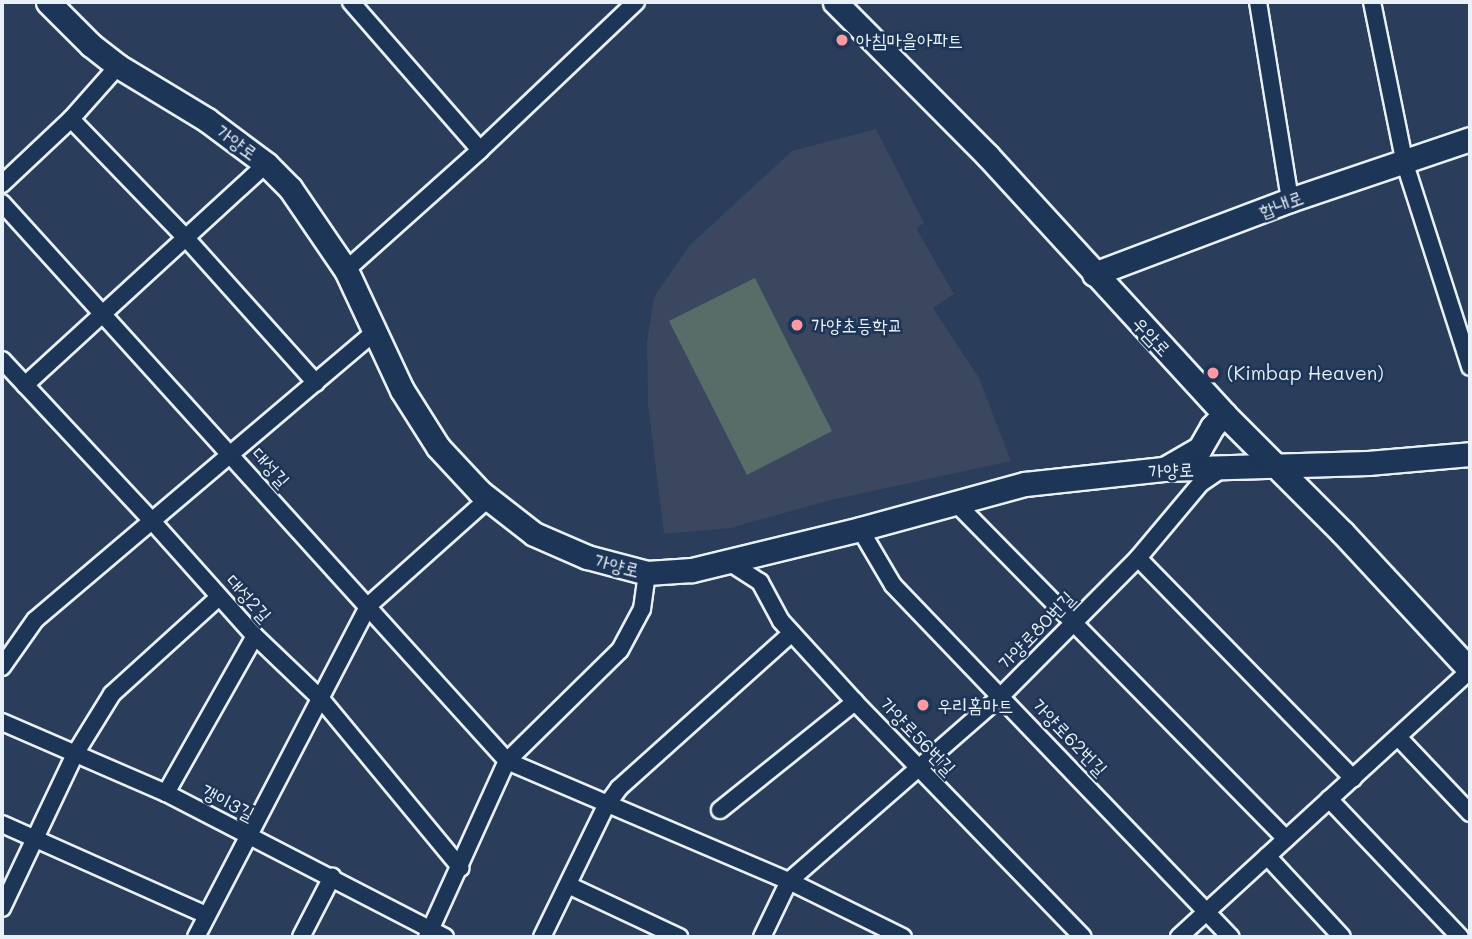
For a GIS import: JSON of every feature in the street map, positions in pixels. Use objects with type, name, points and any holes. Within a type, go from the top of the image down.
[{"type":"street","name":"가양로","points":[[48,2],[90,45],[118,66],[207,120],[266,164],[290,188],[346,271],[402,390],[438,447],[489,498],[534,534],[587,557],[647,573],[692,570],[860,529],[1025,484],[1163,469],[1368,463],[1470,454]]},
{"type":"street","points":[[351,2],[480,150]]},
{"type":"street","points":[[346,271],[480,150],[636,2]]},
{"type":"street","name":"우암로","points":[[835,2],[987,155],[1224,414],[1343,533],[1470,670]]},
{"type":"street","points":[[1258,2],[1290,200]]},
{"type":"street","points":[[1372,2],[1405,163],[1470,367]]},
{"type":"street","points":[[2,184],[71,119],[118,66]]},
{"type":"street","points":[[71,119],[185,237],[316,383]]},
{"type":"street","name":"합내로","points":[[1094,274],[1290,200],[1470,139]]},
{"type":"street","points":[[25,385],[266,164]]},
{"type":"street","name":"대성길","points":[[2,203],[507,761]]},
{"type":"street","points":[[2,667],[35,620],[374,332]]},
{"type":"street","name":"대성2길","points":[[2,360],[255,636],[321,699],[461,868]]},
{"type":"street","points":[[1163,469],[1200,448],[1212,427],[1224,414]]},
{"type":"street","name":"가양로80번길","points":[[762,937],[789,881],[1001,696],[1072,621],[1138,558],[1201,483],[1223,468]]},
{"type":"street","points":[[195,937],[368,606],[489,498]]},
{"type":"street","points":[[955,502],[1286,839]]},
{"type":"street","name":"가양로62번길","points":[[860,529],[893,585],[1231,937]]},
{"type":"street","points":[[1138,558],[1353,778]]},
{"type":"street","name":"가양로56번길","points":[[729,562],[760,582],[781,621],[855,702],[1083,937]]},
{"type":"street","points":[[428,934],[461,868],[507,761],[620,650],[642,609],[647,573]]},
{"type":"street","points":[[2,908],[75,754],[112,694],[219,597]]},
{"type":"street","points":[[542,937],[606,806],[619,788],[792,633]]},
{"type":"street","points":[[166,793],[255,636]]},
{"type":"street","points":[[1179,937],[1470,670]]},
{"type":"street","points":[[720,810],[855,702]]},
{"type":"street","name":"갱이3길","points":[[2,722],[166,793],[332,877],[428,934],[445,937]]},
{"type":"street","points":[[1398,737],[1470,813]]},
{"type":"street","points":[[507,761],[606,806],[789,881],[902,937]]},
{"type":"street","points":[[1329,799],[1457,936],[1470,922]]},
{"type":"street","points":[[2,824],[206,915]]},
{"type":"street","points":[[1267,856],[1342,937]]},
{"type":"street","points":[[301,937],[332,877]]},
{"type":"street","points":[[568,885],[679,937]]},
{"type":"shaded area","name":"가양초등학교","points":[[876,129],[924,223],[916,228],[954,294],[933,308],[979,378],[1011,461],[831,500],[730,528],[664,534],[648,404],[647,342],[654,297],[690,245],[792,151]]},
{"type":"green space","points":[[755,278],[832,431],[747,475],[669,321]]},
{"type":"place","name":"아침마을아파트","points":[[842,40]]},
{"type":"place","name":"가양초등학교","points":[[797,325]]},
{"type":"place","name":"(Kimbap Heaven)","points":[[1213,373]]},
{"type":"place","name":"우리홈마트","points":[[923,705]]}]
